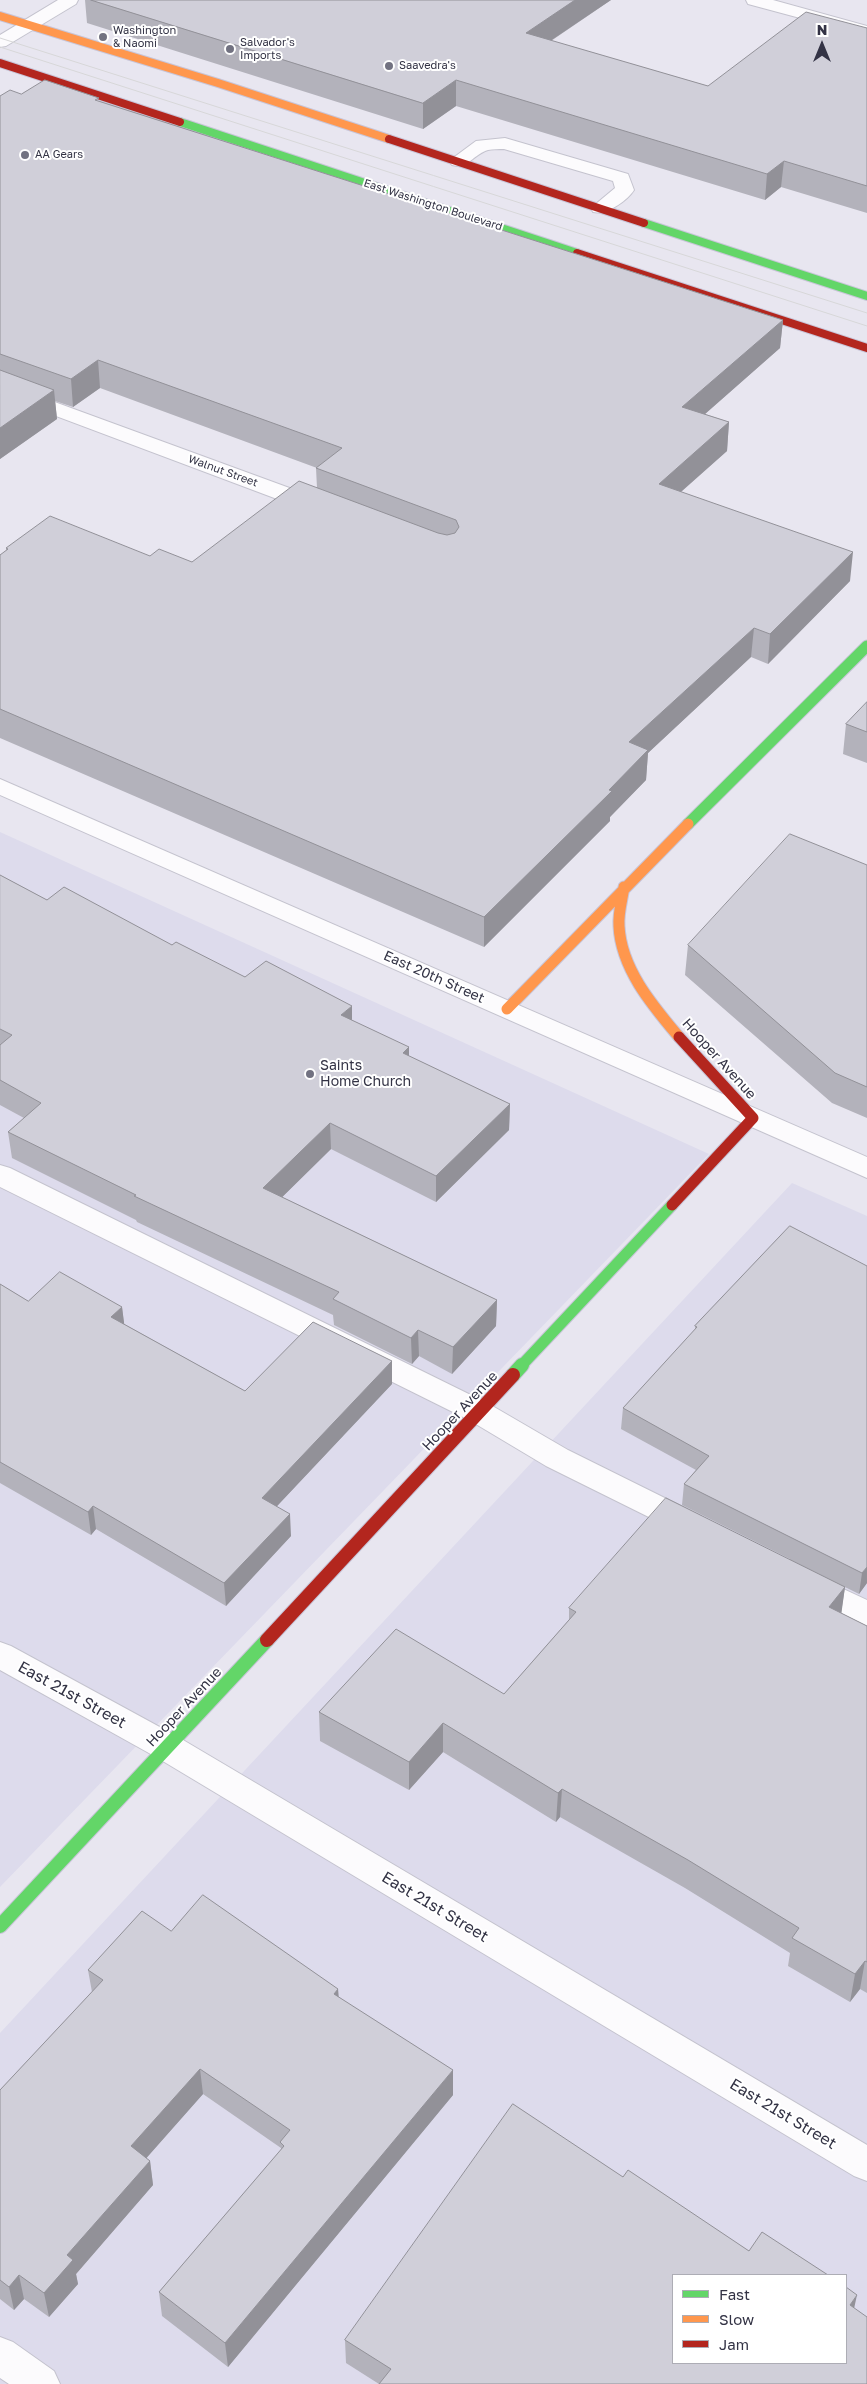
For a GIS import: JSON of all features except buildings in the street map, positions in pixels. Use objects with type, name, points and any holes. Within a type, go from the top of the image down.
[{"type":"main road","points":[[0,16],[218,83],[867,296]]},
{"type":"main road","name":"East Washington Boulevard","points":[[0,63],[867,348]]},
{"type":"main road","points":[[507,1009],[624,887],[867,646]]},
{"type":"main road","name":"Hooper Avenue","points":[[0,1926],[753,1118],[664,1020],[627,964],[618,929],[624,887]]},
{"type":"street","points":[[0,42],[30,26],[70,0]]},
{"type":"street","points":[[754,0],[867,31]]},
{"type":"street","points":[[458,162],[482,145],[505,143],[621,178],[624,190],[600,208]]},
{"type":"street","name":"Walnut Street","points":[[0,388],[335,513]]},
{"type":"street","name":"East 20th Street","points":[[0,786],[867,1168]]},
{"type":"street","points":[[0,1175],[479,1412],[558,1458],[717,1538]]},
{"type":"street","points":[[787,1574],[867,1614]]},
{"type":"street","name":"East 21st Street","points":[[0,1654],[167,1747],[867,2164]]},
{"type":"street","points":[[0,2355],[41,2384]]},
{"type":"shaded area","points":[[0,832],[709,1154],[0,1887]]},
{"type":"shaded area","points":[[792,1183],[867,1216],[867,2384],[0,2384],[0,2033]]},
{"type":"tram line","points":[[0,38],[867,313]]},
{"type":"tram line","points":[[0,47],[867,326]]},
{"type":"traffic: fast","points":[[180,122],[577,253]]},
{"type":"traffic: fast","points":[[644,223],[867,296]]},
{"type":"traffic: fast","points":[[688,824],[867,646]]},
{"type":"traffic: fast","points":[[513,1375],[672,1205]]},
{"type":"traffic: fast","points":[[0,1926],[267,1640]]},
{"type":"traffic: slow","points":[[0,16],[218,83],[389,139]]},
{"type":"traffic: slow","points":[[507,1009],[688,824]]},
{"type":"traffic: slow","points":[[624,887],[619,914],[619,930],[627,960],[641,988],[679,1037]]},
{"type":"traffic: jam","points":[[0,63],[180,122]]},
{"type":"traffic: jam","points":[[389,139],[644,223]]},
{"type":"traffic: jam","points":[[577,253],[867,348]]},
{"type":"traffic: jam","points":[[672,1205],[753,1118],[679,1037]]},
{"type":"traffic: jam","points":[[267,1640],[513,1375]]},
{"type":"place","name":"Washington & Naomi","points":[[103,37]]},
{"type":"place","name":"Salvador's Imports","points":[[230,49]]},
{"type":"place","name":"Saavedra's","points":[[389,66]]},
{"type":"place","name":"AA Gears","points":[[25,155]]},
{"type":"place","name":"Saints Home Church","points":[[310,1074]]}]
